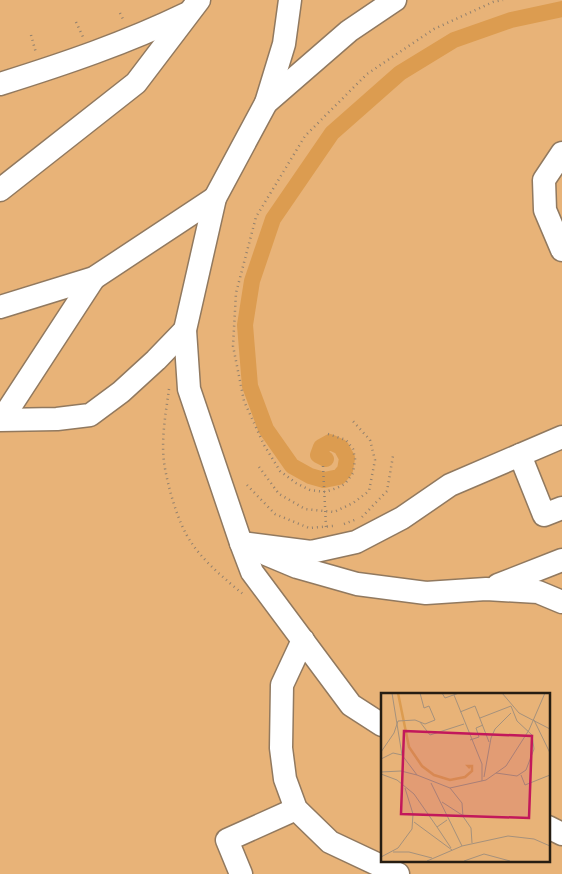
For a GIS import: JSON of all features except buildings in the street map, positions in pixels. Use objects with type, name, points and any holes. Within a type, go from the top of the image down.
[{"type":"lane","points":[[290,0],[284,44],[266,103],[215,198],[185,330],[190,389],[252,572],[351,705],[381,724]]},
{"type":"lane","points":[[266,103],[349,31],[395,0]]},
{"type":"lane","points":[[0,84],[77,60],[147,33],[194,6]]},
{"type":"lane","points":[[0,190],[136,83],[194,6]]},
{"type":"lane","points":[[562,153],[544,180],[546,210],[562,250]]},
{"type":"lane","points":[[0,307],[94,278],[215,198]]},
{"type":"lane","points":[[0,419],[6,413],[94,278]]},
{"type":"lane","points":[[0,419],[57,419],[90,415],[121,392],[185,330]]},
{"type":"lane","points":[[241,544],[311,552],[327,538],[356,542],[402,518],[450,485],[562,438]]},
{"type":"lane","points":[[520,455],[544,514],[562,508]]},
{"type":"lane","points":[[241,544],[297,567],[357,584],[426,593],[486,589],[538,592],[562,602]]},
{"type":"lane","points":[[486,589],[522,577],[562,560]]},
{"type":"lane","points":[[303,640],[282,685],[280,748],[285,779],[296,808],[330,842],[398,874]]},
{"type":"lane","points":[[241,874],[227,840],[296,808]]},
{"type":"lane","points":[[550,828],[562,834]]},
{"type":"path","points":[[328,434],[346,440],[353,449],[355,459],[353,473],[345,484],[325,492],[310,490],[296,483],[280,471],[264,445],[244,401],[233,346],[236,293],[256,217],[304,136],[367,74],[434,29],[493,2],[503,0]]},
{"type":"path","points":[[169,388],[165,423],[164,462],[176,510],[190,542],[224,578],[245,595]]},
{"type":"path","points":[[259,468],[279,494],[305,509],[334,512],[352,503],[369,491],[376,460],[370,440],[351,419]]},
{"type":"path","points":[[327,538],[339,526],[362,516],[387,491],[393,456]]},
{"type":"path","points":[[323,466],[327,538]]},
{"type":"path","points":[[247,485],[275,514],[327,538]]},
{"type":"shaded area","points":[[0,0],[562,0],[562,874],[0,874]]},
{"type":"waterway","points":[[326,459],[318,455],[321,447],[330,442],[341,447],[347,458],[345,470],[339,477],[324,480],[310,476],[292,466],[266,429],[250,386],[245,325],[252,281],[273,219],[332,133],[400,73],[454,40],[511,20],[562,9]]}]
